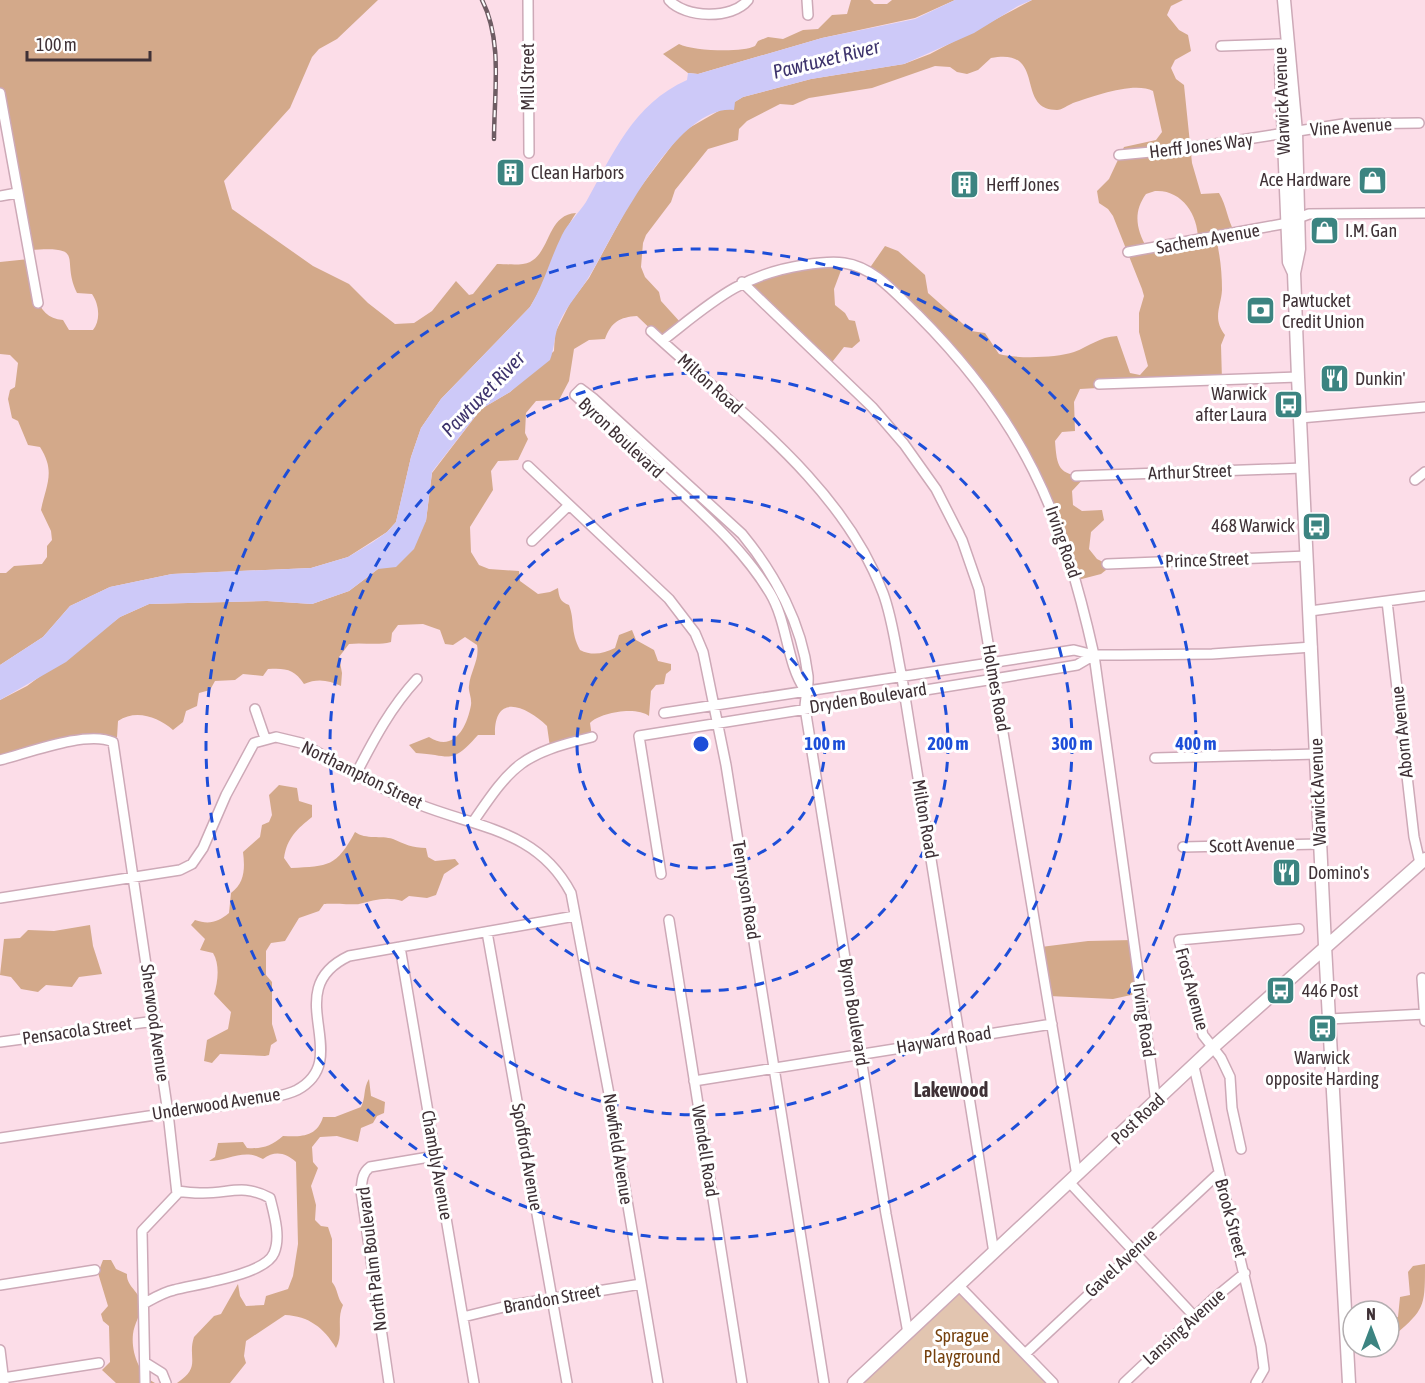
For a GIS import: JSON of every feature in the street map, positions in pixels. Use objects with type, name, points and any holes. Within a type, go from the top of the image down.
[{"type":"main road","name":"Warwick Avenue","points":[[1279,0],[1280,44],[1289,133]]},
{"type":"main road","name":"Warwick Avenue","points":[[1284,0],[1293,220],[1298,256],[1294,273],[1298,377],[1311,611],[1325,946],[1349,1383]]},
{"type":"main road","name":"Post Road","points":[[854,1383],[1212,1048],[1423,861]]},
{"type":"street","name":"Mill Street","points":[[528,0],[529,153]]},
{"type":"street","points":[[669,0],[675,7],[710,14],[735,9],[748,0]]},
{"type":"street","points":[[807,0],[808,15]]},
{"type":"street","points":[[1221,46],[1280,44]]},
{"type":"street","points":[[0,93],[38,303]]},
{"type":"street","name":"Vine Avenue","points":[[1289,133],[1343,124],[1419,123]]},
{"type":"street","name":"Herff Jones Way","points":[[1119,155],[1183,149],[1289,133]]},
{"type":"street","points":[[0,196],[17,193]]},
{"type":"street","name":"Sachem Avenue","points":[[1128,252],[1293,220],[1309,214],[1425,213]]},
{"type":"street","name":"Irving Road","points":[[662,342],[742,282],[762,273],[816,263],[843,262],[864,267],[896,293],[943,340],[980,384],[1016,436],[1045,490],[1063,534],[1080,591],[1094,655],[1156,1102]]},
{"type":"street","name":"Holmes Road","points":[[742,282],[872,407],[904,444],[936,489],[962,540],[979,589],[1052,1024],[1073,1180]]},
{"type":"street","name":"Milton Road","points":[[651,331],[721,392],[825,495],[869,563],[883,594],[902,678],[994,1252]]},
{"type":"street","points":[[1099,384],[1298,377]]},
{"type":"street","name":"Byron Boulevard","points":[[805,690],[798,680],[784,624],[770,593],[751,567],[730,541],[690,501],[575,395],[577,391],[581,389],[593,399],[742,534],[762,560],[787,604],[802,647],[808,679],[805,690],[805,708],[860,1054],[908,1334]]},
{"type":"street","points":[[1300,418],[1425,407]]},
{"type":"street","name":"Tennyson Road","points":[[528,466],[567,506],[669,599],[695,633],[703,652],[716,706],[824,1383]]},
{"type":"street","name":"Arthur Street","points":[[1076,476],[1304,468]]},
{"type":"street","points":[[1415,480],[1425,472]]},
{"type":"street","points":[[690,501],[697,494]]},
{"type":"street","points":[[532,540],[567,506]]},
{"type":"street","name":"Prince Street","points":[[1107,564],[1307,556]]},
{"type":"street","points":[[751,567],[762,560]]},
{"type":"street","points":[[1311,611],[1425,596]]},
{"type":"street","name":"Aborn Avenue","points":[[1387,601],[1414,837],[1423,861]]},
{"type":"street","name":"Dryden Boulevard","points":[[664,713],[1074,650],[1094,655],[1212,654],[1312,647]]},
{"type":"street","name":"Dryden Boulevard","points":[[661,874],[639,736],[994,679],[1077,664],[1094,655]]},
{"type":"street","points":[[356,774],[387,716],[417,679]]},
{"type":"street","points":[[0,898],[180,870],[192,864],[203,848],[226,795],[254,743],[265,738],[255,709]]},
{"type":"street","points":[[473,822],[496,788],[526,758],[542,750],[592,736]]},
{"type":"street","name":"Northampton Street","points":[[265,738],[287,739],[301,743],[356,774],[418,804],[473,822],[534,847],[557,869],[571,893],[575,916]]},
{"type":"street","name":"Sherwood Avenue","points":[[0,760],[90,739],[107,739],[113,742],[155,1021],[177,1191]]},
{"type":"street","points":[[1155,759],[1317,754]]},
{"type":"street","name":"Scott Avenue","points":[[1183,847],[1321,844]]},
{"type":"street","name":"Underwood Avenue","points":[[0,1138],[270,1098],[297,1090],[318,1069],[322,1056],[316,1009],[319,983],[332,964],[349,956],[575,916]]},
{"type":"street","name":"Newfield Avenue","points":[[575,916],[658,1383]]},
{"type":"street","name":"Wendell Road","points":[[669,920],[742,1383]]},
{"type":"street","name":"Frost Avenue","points":[[1212,1048],[1203,1035],[1179,940],[1299,929]]},
{"type":"street","name":"Spofford Avenue","points":[[487,932],[567,1383]]},
{"type":"street","name":"Chambly Avenue","points":[[400,947],[474,1383]]},
{"type":"street","points":[[1422,978],[1425,1021]]},
{"type":"street","points":[[1329,1019],[1425,1014]]},
{"type":"street","name":"Pensacola Street","points":[[0,1042],[155,1021]]},
{"type":"street","name":"Hayward Road","points":[[694,1081],[773,1070],[958,1037],[1052,1024]]},
{"type":"street","points":[[1212,1048],[1221,1058],[1230,1077],[1232,1108],[1241,1149]]},
{"type":"street","name":"Brook Street","points":[[1194,1067],[1245,1273],[1264,1369],[1256,1383]]},
{"type":"street","name":"North Palm Boulevard","points":[[389,1383],[361,1191],[362,1179],[364,1171],[370,1167],[435,1156]]},
{"type":"street","name":"Gavel Avenue","points":[[1025,1354],[1219,1173]]},
{"type":"street","points":[[1073,1180],[1194,1316]]},
{"type":"street","points":[[145,1303],[173,1290],[261,1266],[274,1255],[276,1242],[275,1218],[270,1198],[254,1189],[202,1193],[177,1191],[177,1194],[142,1231],[145,1383]]},
{"type":"street","points":[[0,1286],[95,1270]]},
{"type":"street","name":"Lansing Avenue","points":[[1124,1383],[1194,1316],[1245,1273]]},
{"type":"street","name":"Brandon Street","points":[[463,1317],[553,1298],[641,1284]]},
{"type":"street","points":[[959,1286],[1053,1383]]},
{"type":"street","points":[[0,1350],[4,1381],[99,1363]]},
{"type":"street","points":[[146,1363],[162,1372],[166,1383]]},
{"type":"green space","name":"Sprague Playground","points":[[958,1286],[1054,1383],[854,1383]]},
{"type":"shaded area","points":[[0,0],[378,0],[337,39],[319,49],[312,57],[290,108],[224,181],[232,209],[313,266],[349,284],[368,303],[395,324],[414,323],[432,311],[456,281],[469,295],[473,294],[497,264],[530,262],[542,250],[554,226],[567,215],[576,213],[530,307],[441,399],[421,428],[411,457],[396,522],[387,532],[348,557],[311,568],[172,574],[110,587],[70,606],[43,637],[0,665],[0,573],[6,573],[14,566],[42,564],[47,557],[47,546],[52,540],[51,531],[41,510],[48,478],[48,464],[40,447],[28,445],[18,421],[12,418],[8,399],[10,390],[15,387],[18,363],[10,355],[0,354],[0,262],[29,259],[40,306],[53,318],[63,320],[69,330],[93,330],[96,326],[98,312],[92,294],[77,293],[72,281],[69,257],[66,253],[48,249],[30,250],[0,91]]},
{"type":"shaded area","points":[[851,0],[870,0],[874,4],[887,4],[892,0],[955,0],[915,18],[822,38],[698,74],[688,73],[663,54],[679,44],[706,50],[740,50],[755,46],[758,41],[768,37],[783,39],[803,30],[818,29],[832,15],[847,14]]},
{"type":"shaded area","points":[[1032,0],[1183,0],[1171,6],[1167,15],[1179,30],[1188,35],[1191,51],[1175,60],[1171,68],[1176,79],[1184,85],[1192,163],[1201,194],[1219,193],[1235,233],[1216,238],[1222,283],[1218,318],[1225,335],[1221,345],[1222,381],[1080,389],[1074,402],[1075,431],[1062,432],[1055,441],[1056,450],[1058,463],[1064,471],[1085,477],[1072,491],[1073,505],[1082,511],[1102,510],[1104,520],[1091,532],[1089,549],[1097,559],[1111,566],[1101,574],[1078,580],[1062,530],[980,382],[869,269],[885,246],[898,251],[925,275],[928,293],[971,331],[985,333],[999,354],[1026,357],[1057,356],[1117,336],[1130,373],[1140,375],[1148,366],[1139,332],[1139,313],[1144,296],[1113,216],[1099,203],[1097,191],[1109,179],[1124,147],[1156,140],[1162,132],[1153,91],[1136,88],[1114,91],[1081,100],[1057,110],[1044,107],[1037,100],[1026,70],[1019,61],[1008,57],[991,58],[978,70],[967,74],[957,72],[950,67],[935,66],[872,88],[809,98],[793,105],[780,104],[747,121],[739,129],[738,140],[708,149],[675,190],[671,202],[646,235],[643,243],[641,267],[645,277],[659,292],[661,301],[681,323],[661,339],[637,316],[626,318],[610,328],[605,339],[589,340],[574,349],[569,381],[559,400],[536,401],[526,413],[525,433],[528,439],[518,460],[498,461],[491,471],[493,490],[470,527],[471,552],[479,565],[489,569],[519,571],[520,581],[538,594],[558,588],[560,599],[569,605],[580,650],[593,654],[611,650],[615,648],[619,635],[632,630],[636,640],[654,650],[658,661],[671,664],[671,670],[666,674],[664,684],[656,685],[651,691],[649,716],[636,711],[610,713],[590,723],[592,737],[550,747],[547,726],[539,719],[521,709],[505,708],[496,721],[495,735],[478,735],[456,755],[416,753],[409,745],[429,737],[446,742],[452,740],[463,729],[471,705],[469,686],[478,650],[477,645],[465,637],[453,645],[445,644],[440,630],[423,624],[398,625],[392,633],[391,642],[349,644],[339,657],[342,673],[341,686],[323,680],[304,684],[297,675],[285,669],[268,669],[263,676],[243,674],[235,680],[215,681],[210,690],[199,693],[197,706],[186,711],[183,722],[173,730],[161,721],[147,716],[125,717],[118,721],[117,737],[113,740],[105,738],[0,759],[0,700],[27,686],[120,617],[149,604],[267,601],[312,604],[349,591],[378,569],[426,521],[432,473],[481,409],[510,392],[554,351],[555,333],[570,303],[589,278],[633,197],[682,132],[743,97],[811,79],[904,64],[930,54]],"holes":[[[1164,191],[1180,199],[1191,212],[1198,239],[1147,248],[1138,227],[1139,207],[1146,194]]]},
{"type":"shaded area","points":[[843,265],[834,289],[835,305],[845,313],[849,320],[855,321],[860,341],[852,348],[844,347],[829,366],[745,281],[763,272]]},
{"type":"shaded area","points":[[279,785],[297,788],[299,801],[312,805],[312,817],[294,834],[285,851],[284,858],[291,868],[323,865],[330,862],[342,852],[355,832],[364,836],[388,838],[426,848],[428,857],[435,861],[455,859],[459,864],[444,874],[436,895],[427,898],[409,896],[402,901],[385,899],[357,904],[324,904],[319,911],[299,918],[285,941],[271,943],[266,951],[266,975],[272,982],[272,1024],[277,1041],[271,1045],[269,1055],[220,1054],[212,1063],[204,1061],[207,1040],[228,1029],[231,1012],[214,994],[218,973],[215,957],[213,953],[200,950],[205,939],[191,925],[195,920],[213,922],[229,913],[231,893],[239,885],[243,875],[243,852],[260,837],[262,825],[269,822],[272,815],[269,795]]},
{"type":"shaded area","points":[[90,925],[93,946],[102,974],[79,977],[72,987],[46,985],[38,992],[21,989],[11,977],[0,975],[4,939],[20,938],[28,930],[54,931]]},
{"type":"shaded area","points":[[1133,940],[1140,993],[1113,999],[1049,996],[1041,947],[1088,941]]},
{"type":"shaded area","points":[[369,1079],[371,1096],[385,1102],[384,1113],[377,1116],[373,1123],[361,1128],[358,1142],[337,1136],[320,1137],[312,1147],[313,1162],[318,1168],[311,1186],[316,1205],[315,1220],[321,1226],[328,1227],[332,1239],[332,1282],[343,1305],[336,1348],[315,1324],[285,1315],[246,1341],[244,1356],[246,1363],[230,1383],[177,1383],[192,1367],[194,1337],[214,1316],[221,1314],[238,1284],[240,1296],[246,1306],[264,1305],[266,1296],[288,1289],[293,1276],[298,1244],[296,1162],[288,1156],[276,1154],[263,1159],[243,1155],[209,1161],[215,1157],[218,1143],[243,1142],[247,1148],[258,1148],[271,1144],[283,1136],[312,1132],[317,1129],[323,1117],[335,1117],[361,1107]]},
{"type":"shaded area","points":[[103,1260],[111,1260],[116,1269],[127,1274],[129,1282],[140,1299],[140,1311],[133,1334],[133,1348],[140,1369],[155,1383],[116,1383],[102,1370],[110,1362],[109,1326],[103,1321],[101,1314],[108,1306],[98,1273]]},
{"type":"shaded area","points":[[1425,1264],[1425,1289],[1418,1312],[1401,1329],[1400,1297],[1410,1295],[1408,1272],[1413,1266]]},
{"type":"water","name":"Pawtuxet River","points":[[955,0],[1032,0],[974,33],[904,64],[811,79],[743,97],[735,102],[734,110],[712,113],[691,127],[670,148],[632,202],[586,281],[563,315],[550,360],[510,392],[481,409],[432,472],[426,521],[414,549],[396,567],[378,569],[349,591],[312,604],[267,601],[149,604],[120,617],[66,662],[0,700],[0,665],[43,637],[70,606],[110,587],[172,574],[311,568],[348,557],[387,532],[396,522],[411,457],[421,428],[441,399],[530,307],[562,235],[586,202],[626,132],[652,102],[687,80],[688,73],[698,74],[822,38],[915,19]]},
{"type":"railway","points":[[482,0],[489,16],[495,50],[494,139]]},
{"type":"place","name":"Clean Harbors","points":[[510,173]]},
{"type":"place","name":"Ace Hardware","points":[[1372,180]]},
{"type":"place","name":"Herff Jones","points":[[965,185]]},
{"type":"place","name":"I.M. Gan","points":[[1324,231]]},
{"type":"place","name":"Pawtucket Credit Union","points":[[1261,311]]},
{"type":"place","name":"Dunkin'","points":[[1334,379]]},
{"type":"place","name":"Warwick after Laura","points":[[1288,404]]},
{"type":"place","name":"468 Warwick","points":[[1316,526]]},
{"type":"place","name":"Domino's","points":[[1287,873]]},
{"type":"place","name":"446 Post","points":[[1281,991]]},
{"type":"place","name":"Warwick opposite Harding","points":[[1322,1029]]},
{"type":"district","name":"Lakewood","points":[[951,1090]]}]
